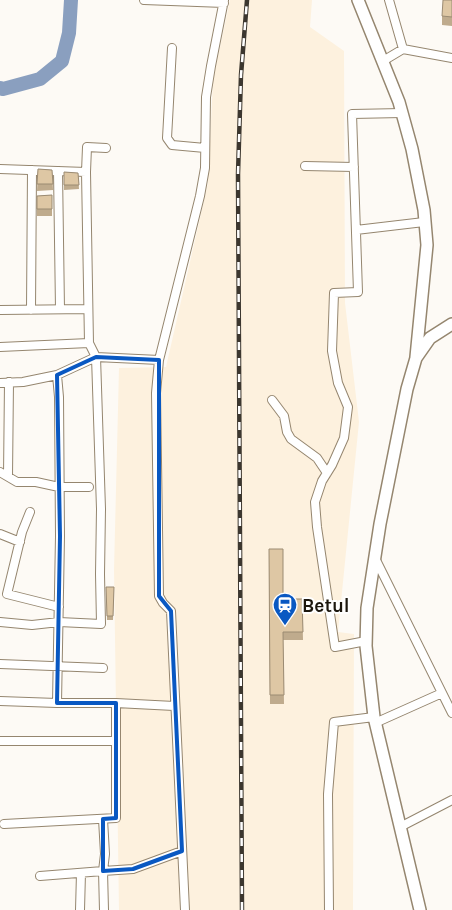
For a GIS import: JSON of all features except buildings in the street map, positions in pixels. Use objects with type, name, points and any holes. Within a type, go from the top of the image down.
[{"type":"main road","points":[[358,0],[402,112],[424,210],[427,245],[416,358],[407,389],[375,558],[367,608],[366,641],[374,720],[420,910]]},
{"type":"main road","points":[[416,358],[430,338],[452,324]]},
{"type":"street","points":[[144,0],[224,1],[210,66],[206,97],[205,168],[200,196],[159,360],[156,393],[159,596],[163,604],[171,611],[173,628],[174,706],[184,910]]},
{"type":"street","points":[[389,0],[403,49]]},
{"type":"street","points":[[172,48],[167,138],[172,145],[205,148]]},
{"type":"street","points":[[383,61],[403,49],[452,58]]},
{"type":"street","points":[[366,641],[335,647],[315,502],[322,481],[344,438],[348,407],[338,383],[332,350],[334,293],[358,292],[352,114],[402,112]]},
{"type":"street","points":[[0,622],[32,625],[58,622],[101,624],[101,509],[96,357],[88,342],[86,172],[88,147],[106,148]]},
{"type":"street","points":[[305,166],[354,167]]},
{"type":"street","points":[[0,169],[86,172]]},
{"type":"street","points":[[31,310],[32,170]]},
{"type":"street","points":[[58,171],[60,309]]},
{"type":"street","points":[[356,230],[424,222]]},
{"type":"street","points":[[0,310],[88,309]]},
{"type":"street","points":[[0,347],[88,342]]},
{"type":"street","points":[[0,383],[23,382],[57,375],[96,357],[159,360]]},
{"type":"street","points":[[57,375],[59,397],[60,536],[57,703]]},
{"type":"street","points":[[8,476],[9,382]]},
{"type":"street","points":[[272,400],[284,416],[287,432],[291,439],[317,458],[327,473]]},
{"type":"street","points":[[0,472],[17,482],[36,482],[59,487],[89,487]]},
{"type":"street","points":[[30,512],[3,593],[59,607]]},
{"type":"street","points":[[0,534],[20,542]]},
{"type":"street","points":[[375,558],[452,713]]},
{"type":"street","points":[[0,664],[103,668]]},
{"type":"street","points":[[329,910],[328,794],[334,722],[374,720],[442,693]]},
{"type":"street","points":[[0,701],[174,706]]},
{"type":"street","points":[[4,824],[116,818],[116,703]]},
{"type":"street","points":[[0,741],[116,741]]},
{"type":"street","points":[[400,827],[452,800]]},
{"type":"street","points":[[103,819],[105,854],[103,871],[104,910]]},
{"type":"street","points":[[40,876],[133,869],[182,851]]},
{"type":"street","points":[[80,873],[80,910]]},
{"type":"highlighted area","points":[[96,357],[159,360],[159,596],[171,611],[182,851],[133,869],[103,871],[103,819],[116,818],[116,703],[57,703],[60,536],[57,375]]},
{"type":"shaded area","points":[[230,0],[312,0],[310,27],[344,51],[345,303],[359,422],[338,632],[354,634],[353,910],[119,910],[114,570],[119,368],[166,367],[208,183],[213,80]]},
{"type":"waterway","points":[[0,88],[3,89],[40,79],[62,61],[69,33],[71,0]]},
{"type":"railway","points":[[242,910],[238,174],[241,75],[247,0]]},
{"type":"place","name":"Betul","points":[[285,626]]}]
